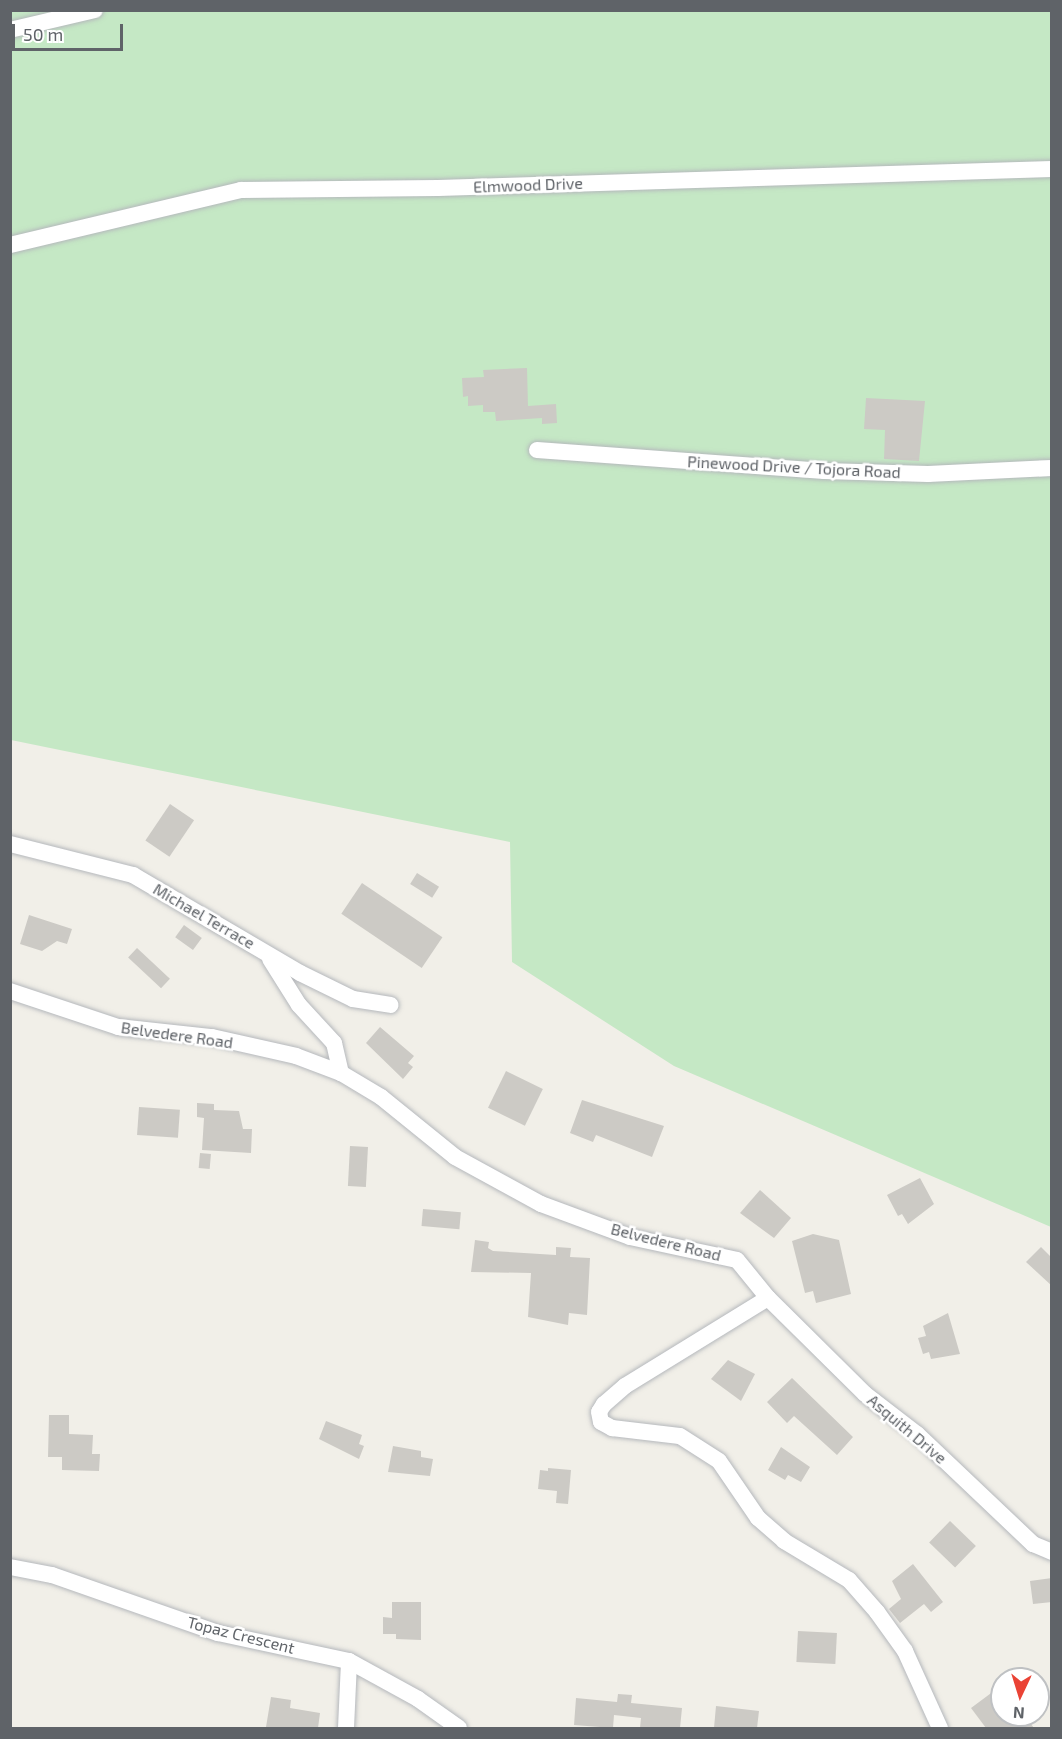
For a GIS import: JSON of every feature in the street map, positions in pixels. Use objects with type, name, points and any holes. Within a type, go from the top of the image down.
[{"type":"street","points":[[10,30],[95,10]]},
{"type":"street","name":"Elmwood Drive","points":[[10,245],[241,190],[438,188],[1052,169]]},
{"type":"street","name":"Pinewood Drive / Tojora Road","points":[[537,450],[824,471],[928,474],[1052,468]]},
{"type":"street","name":"Michael Terrace","points":[[10,844],[133,875],[353,999],[391,1005]]},
{"type":"street","points":[[262,949],[299,1005],[334,1043],[341,1073]]},
{"type":"street","name":"Belvedere Road","points":[[10,992],[118,1027],[212,1037],[296,1056],[341,1073],[381,1097],[454,1157],[541,1204],[630,1236],[737,1260],[768,1298]]},
{"type":"street","points":[[768,1298],[625,1386],[604,1404],[599,1412],[601,1422],[612,1428],[680,1436],[719,1461],[758,1518],[784,1541],[849,1580],[877,1612],[905,1651],[940,1728]]},
{"type":"street","name":"Asquith Drive","points":[[768,1298],[865,1394],[917,1434],[1033,1544],[1052,1552]]},
{"type":"street","name":"Topaz Crescent","points":[[10,1567],[52,1575],[218,1633],[349,1661],[418,1698],[459,1728]]},
{"type":"street","points":[[346,1728],[349,1661]]},
{"type":"green space","points":[[10,11],[1051,11],[1051,1227],[674,1066],[512,962],[510,842],[11,740]]},
{"type":"building","points":[[527,368],[528,406],[556,404],[557,423],[542,424],[542,418],[496,421],[495,412],[483,412],[483,405],[468,406],[468,396],[463,397],[462,378],[484,377],[483,370]]},
{"type":"building","points":[[866,398],[925,401],[919,461],[884,459],[885,430],[864,429]]},
{"type":"building","points":[[170,804],[194,820],[169,857],[145,840]]},
{"type":"building","points":[[417,873],[439,887],[432,898],[410,884]]},
{"type":"building","points":[[362,883],[442,937],[422,968],[341,914]]},
{"type":"building","points":[[29,915],[72,929],[67,944],[57,941],[42,951],[20,944]]},
{"type":"building","points":[[184,925],[202,938],[193,950],[175,937]]},
{"type":"building","points":[[137,948],[170,979],[161,988],[128,958]]},
{"type":"building","points":[[380,1027],[414,1056],[408,1063],[413,1067],[403,1079],[366,1043]]},
{"type":"building","points":[[506,1071],[543,1089],[525,1126],[488,1108]]},
{"type":"building","points":[[582,1100],[664,1126],[652,1157],[596,1135],[593,1142],[570,1133]]},
{"type":"building","points":[[197,1103],[214,1104],[214,1110],[239,1111],[243,1129],[252,1129],[251,1153],[202,1150],[204,1118],[197,1117]]},
{"type":"building","points":[[139,1107],[180,1110],[178,1138],[137,1135]]},
{"type":"building","points":[[350,1146],[368,1147],[366,1187],[348,1186]]},
{"type":"building","points":[[200,1153],[211,1154],[210,1169],[199,1168]]},
{"type":"building","points":[[920,1178],[934,1204],[908,1224],[902,1214],[898,1216],[887,1195]]},
{"type":"building","points":[[760,1190],[791,1218],[774,1238],[740,1213]]},
{"type":"building","points":[[423,1209],[461,1212],[459,1229],[422,1226]]},
{"type":"building","points":[[813,1234],[839,1240],[851,1294],[816,1303],[813,1291],[805,1293],[792,1241]]},
{"type":"building","points":[[475,1240],[489,1242],[488,1248],[493,1251],[556,1255],[556,1247],[571,1248],[570,1257],[590,1258],[587,1315],[569,1313],[568,1325],[528,1317],[531,1273],[471,1272]]},
{"type":"building","points":[[1041,1247],[1052,1258],[1052,1286],[1026,1262]]},
{"type":"building","points":[[948,1313],[960,1354],[931,1359],[929,1352],[923,1354],[918,1338],[926,1336],[923,1326]]},
{"type":"building","points":[[728,1360],[755,1374],[741,1401],[711,1379]]},
{"type":"building","points":[[792,1378],[853,1437],[837,1455],[794,1416],[787,1423],[767,1402]]},
{"type":"building","points":[[49,1415],[69,1415],[69,1434],[93,1435],[92,1454],[100,1454],[99,1471],[62,1470],[62,1457],[48,1457]]},
{"type":"building","points":[[326,1421],[362,1435],[359,1444],[364,1446],[359,1459],[319,1439]]},
{"type":"building","points":[[393,1446],[421,1451],[421,1457],[433,1459],[430,1476],[388,1472]]},
{"type":"building","points":[[781,1447],[810,1467],[801,1482],[788,1475],[785,1480],[768,1470]]},
{"type":"building","points":[[548,1468],[571,1470],[568,1504],[556,1503],[557,1491],[538,1489],[540,1470],[548,1471]]},
{"type":"building","points":[[950,1521],[976,1546],[955,1568],[929,1543]]},
{"type":"building","points":[[913,1564],[943,1602],[931,1612],[924,1604],[900,1623],[889,1609],[901,1599],[892,1581]]},
{"type":"building","points":[[1052,1578],[1052,1602],[1033,1604],[1030,1581]]},
{"type":"building","points":[[392,1602],[421,1602],[421,1640],[396,1639],[396,1634],[383,1634],[383,1617],[392,1618]]},
{"type":"building","points":[[798,1631],[837,1633],[835,1664],[796,1662]]},
{"type":"building","points":[[618,1694],[632,1695],[631,1703],[682,1708],[680,1728],[640,1728],[641,1718],[614,1715],[613,1728],[574,1725],[576,1698],[617,1702]]},
{"type":"building","points":[[990,1694],[990,1727],[1034,1728],[986,1728],[971,1708]]},
{"type":"building","points":[[271,1697],[291,1700],[290,1708],[320,1713],[318,1728],[266,1727]]},
{"type":"building","points":[[716,1706],[759,1711],[757,1728],[714,1728]]}]
